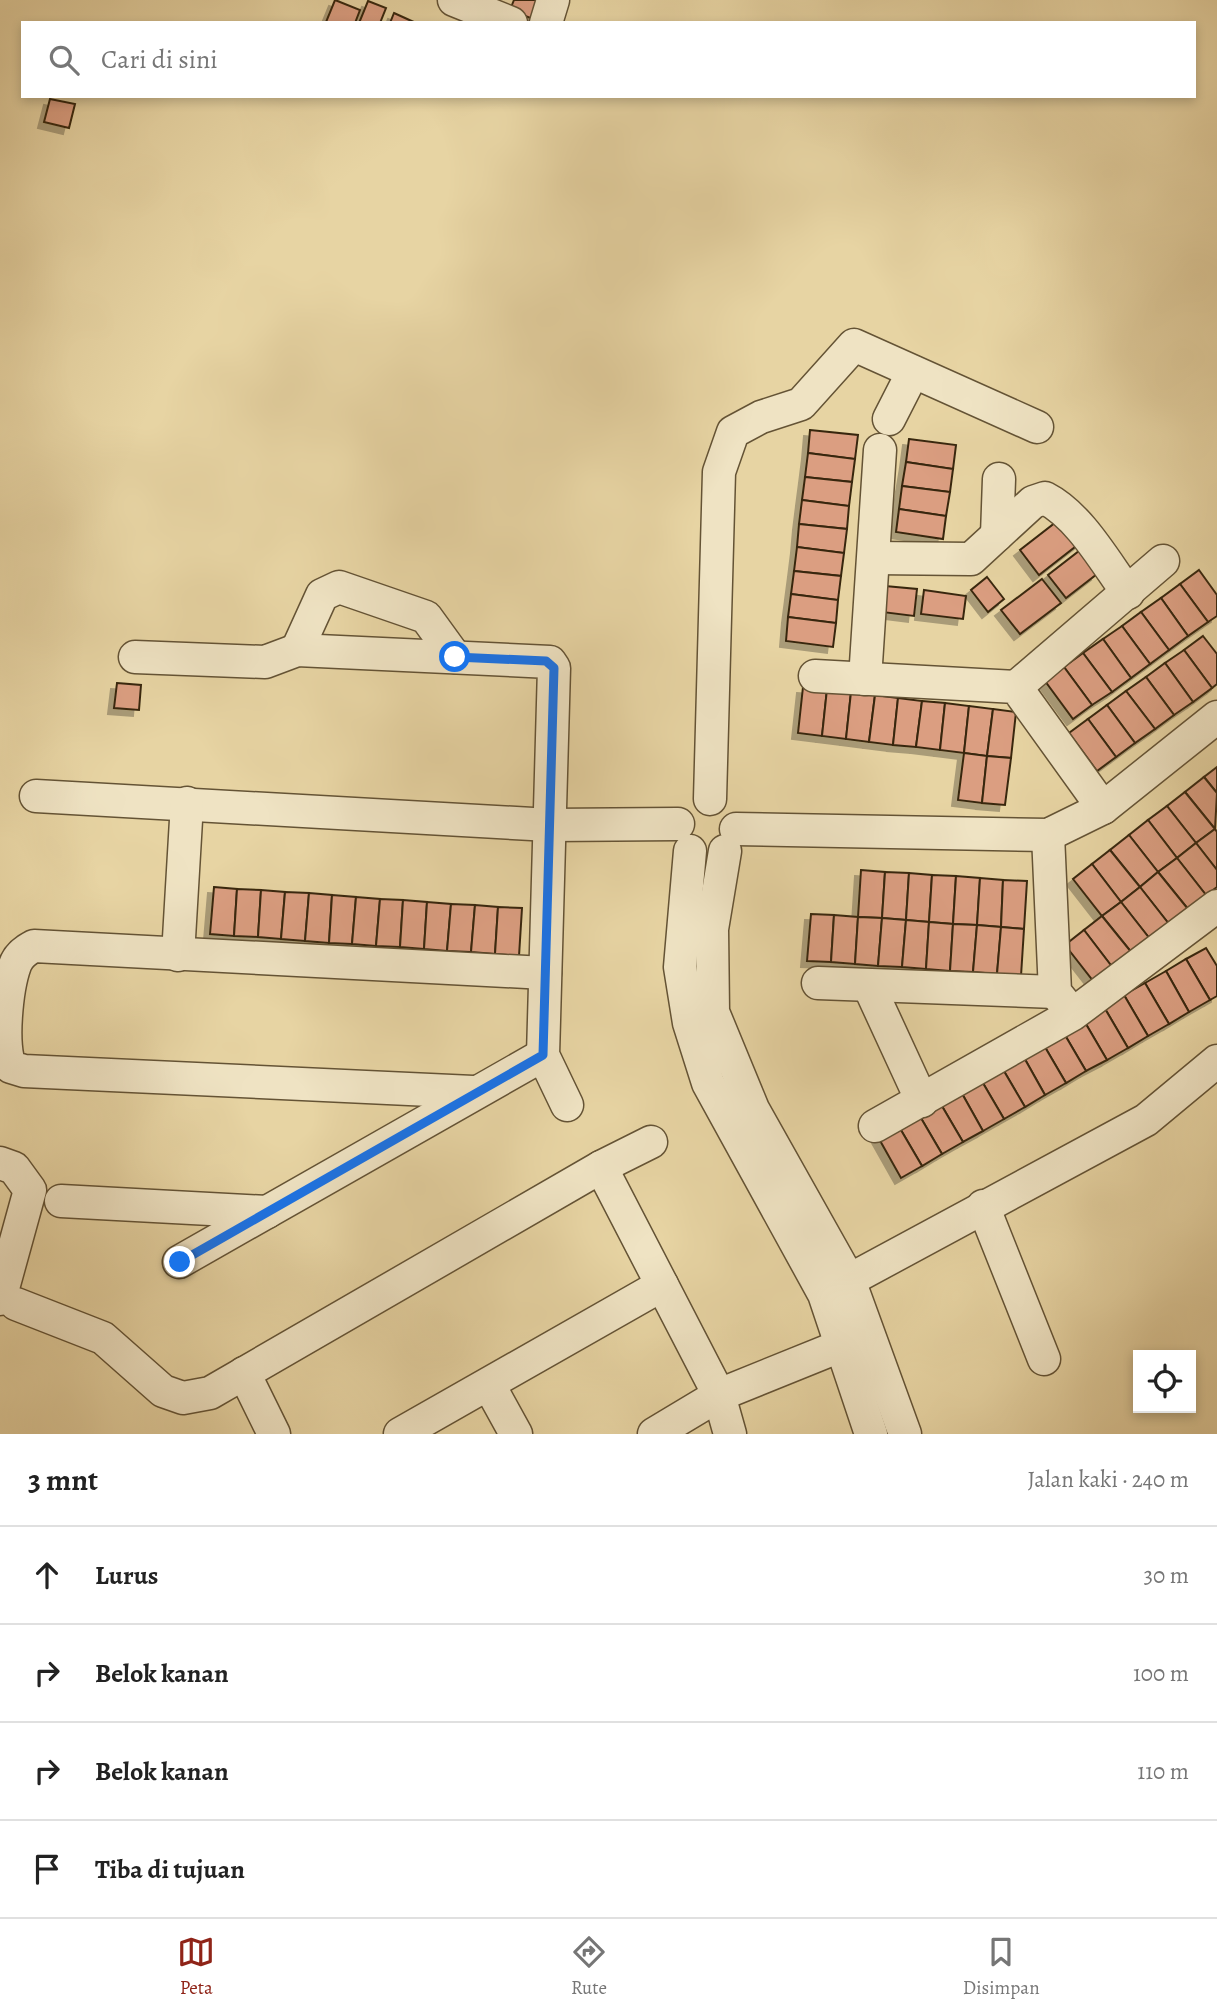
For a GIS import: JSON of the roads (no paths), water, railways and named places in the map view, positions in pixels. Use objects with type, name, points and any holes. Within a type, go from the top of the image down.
[{"type":"street","points":[[454,0],[506,21]]},
{"type":"street","points":[[547,21],[553,0]]},
{"type":"street","points":[[709,799],[719,472],[733,432],[761,417],[801,404],[853,345],[1037,427]]},
{"type":"street","points":[[889,419],[913,372]]},
{"type":"street","points":[[864,679],[875,558],[880,450]]},
{"type":"street","points":[[997,535],[999,479]]},
{"type":"street","points":[[875,558],[971,559],[1033,502],[1045,498],[1056,504],[1075,525],[1128,593]]},
{"type":"street","points":[[815,676],[1016,687],[1163,561]]},
{"type":"street","points":[[297,650],[322,595],[339,587],[426,617],[455,657]]},
{"type":"street","points":[[135,657],[265,662],[297,650],[546,661],[552,665],[543,1055],[567,1105]]},
{"type":"street","points":[[1016,687],[1103,808]]},
{"type":"street","points":[[36,796],[550,825],[684,837],[709,858],[731,840],[1048,835],[1103,808],[1217,717]]},
{"type":"street","points":[[714,1051],[689,1023],[680,967],[684,837],[689,805],[709,799],[729,809],[731,840],[712,929],[714,1051],[708,1083],[836,1287],[855,1340],[902,1425],[869,1429],[855,1340]]},
{"type":"street","points":[[178,955],[187,803]]},
{"type":"street","points":[[1048,835],[1064,1003]]},
{"type":"street","points":[[875,1126],[922,1101],[1064,1003],[1217,906]]},
{"type":"street","points":[[473,1092],[24,1071],[11,1068],[6,1058],[3,1039],[15,965],[25,951],[34,946],[545,973]]},
{"type":"street","points":[[818,983],[1064,1003]]},
{"type":"street","points":[[869,986],[922,1101]]},
{"type":"street","points":[[180,1262],[473,1092],[543,1055]]},
{"type":"street","points":[[836,1287],[1146,1120],[1217,1061]]},
{"type":"street","points":[[0,1163],[14,1168],[25,1179],[30,1190],[8,1302],[103,1338],[163,1391],[183,1398],[210,1393],[601,1167],[651,1142]]},
{"type":"street","points":[[601,1167],[719,1395],[730,1434]]},
{"type":"street","points":[[61,1201],[267,1212]]},
{"type":"street","points":[[983,1206],[1044,1359]]},
{"type":"street","points":[[400,1434],[662,1285]]},
{"type":"street","points":[[654,1434],[719,1395],[855,1340]]},
{"type":"street","points":[[244,1373],[274,1434]]},
{"type":"street","points":[[489,1385],[516,1434]]}]
